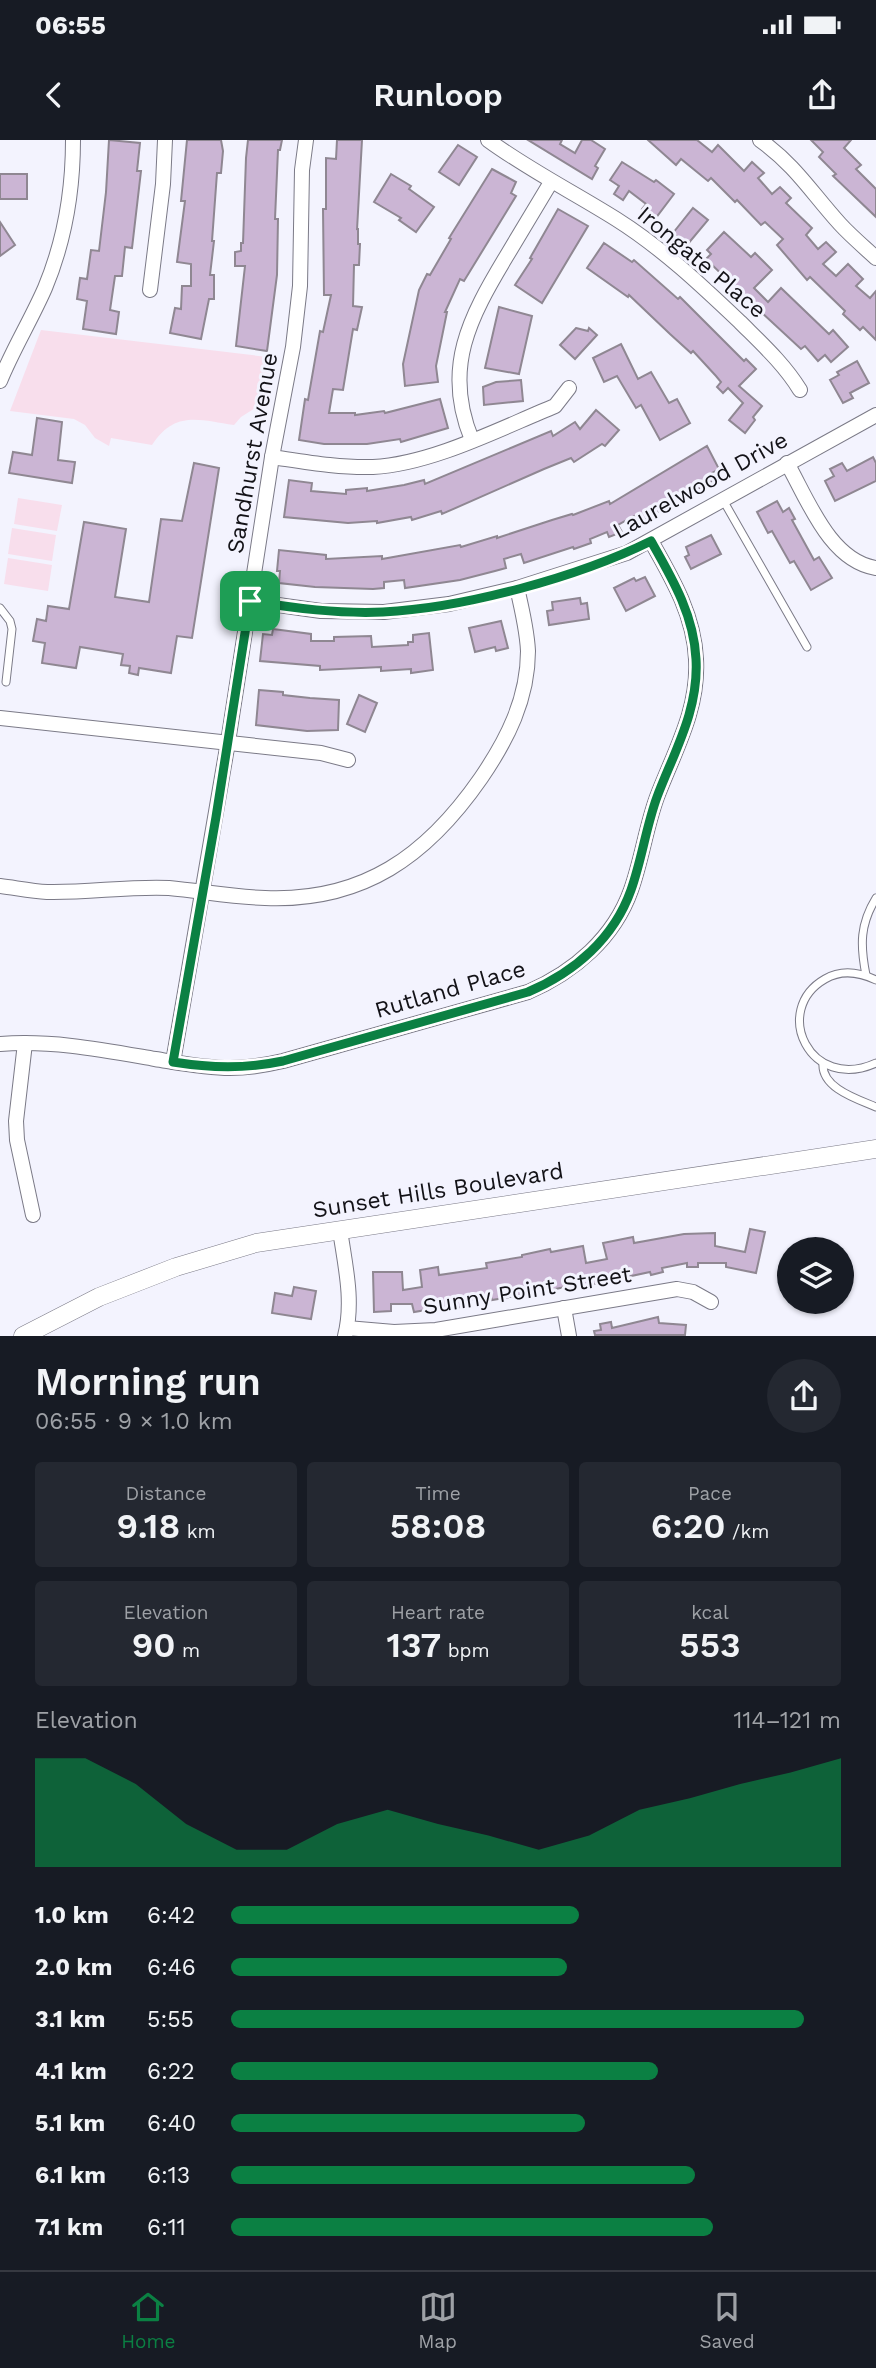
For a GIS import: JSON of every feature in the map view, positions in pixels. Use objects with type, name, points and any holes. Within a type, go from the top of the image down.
[{"type":"street","points":[[0,381],[44,290],[60,247],[70,203],[73,140]]},
{"type":"street","points":[[150,290],[163,184],[165,140]]},
{"type":"street","name":"Sandhurst Avenue","points":[[173,1062],[297,319],[302,170],[306,140]]},
{"type":"street","name":"Irongate Place","points":[[488,140],[551,182],[617,220],[686,272],[788,369],[800,390]]},
{"type":"street","points":[[760,140],[803,177],[840,224],[876,258]]},
{"type":"street","points":[[472,440],[460,387],[460,361],[466,331],[480,300],[551,182]]},
{"type":"street","points":[[272,457],[331,467],[374,467],[421,459],[555,406],[569,388]]},
{"type":"street","name":"Laurelwood Drive","points":[[250,601],[321,611],[384,612],[449,604],[517,588],[607,561],[651,541],[876,415]]},
{"type":"street","points":[[787,463],[838,549],[853,561],[876,568]]},
{"type":"street","name":"Rutland Place","points":[[0,1044],[69,1045],[173,1062],[230,1068],[257,1066],[528,992],[564,974],[596,947],[617,919],[631,890],[653,808],[685,731],[694,696],[696,659],[690,621],[678,588],[651,541]]},
{"type":"street","points":[[0,886],[46,891],[169,888],[267,898],[299,898],[355,886],[386,871],[438,832],[461,806],[498,754],[510,731],[520,704],[528,650],[517,588]]},
{"type":"street","points":[[0,718],[321,753],[348,760]]},
{"type":"street","points":[[24,1043],[16,1121],[17,1140],[33,1215]]},
{"type":"street","name":"Sunset Hills Boulevard","points":[[23,1335],[99,1297],[176,1267],[256,1243],[876,1149]]},
{"type":"street","points":[[340,1230],[349,1288],[346,1332]]},
{"type":"street","name":"Sunny Point Street","points":[[346,1332],[436,1330],[677,1289],[693,1292],[711,1302]]},
{"type":"street","points":[[564,1308],[569,1335]]},
{"type":"lane","points":[[723,500],[807,647]]},
{"type":"lane","points":[[0,608],[10,621],[12,629],[6,682]]},
{"type":"lane","points":[[866,975],[862,934],[867,913],[876,898]]},
{"type":"lane","points":[[876,980],[849,972],[832,975],[817,983],[800,1012],[800,1028],[805,1044],[815,1058],[846,1071],[862,1069],[876,1063]]},
{"type":"lane","points":[[823,1063],[822,1071],[827,1080],[849,1096],[876,1107]]},
{"type":"shaded area","points":[[41,330],[276,358],[268,400],[241,417],[234,425],[188,420],[170,426],[152,445],[111,438],[109,446],[95,438],[85,425],[74,419],[10,411]]},
{"type":"shaded area","points":[[18,498],[62,505],[57,531],[14,524]]},
{"type":"shaded area","points":[[12,528],[56,535],[52,561],[8,554]]},
{"type":"shaded area","points":[[8,558],[52,565],[48,591],[4,584]]},
{"type":"building","points":[[109,140],[140,143],[137,171],[141,171],[132,248],[125,247],[122,276],[115,276],[110,310],[119,312],[116,334],[83,329],[87,301],[77,299],[80,278],[87,279],[91,250],[99,251]]},
{"type":"building","points":[[187,140],[221,140],[223,151],[221,173],[217,173],[212,241],[210,275],[214,275],[214,299],[209,299],[201,339],[170,333],[175,308],[181,309],[182,286],[191,286],[191,264],[177,262],[185,201],[181,201]]},
{"type":"building","points":[[248,140],[282,140],[278,150],[275,219],[278,219],[277,275],[267,351],[236,346],[245,266],[235,266],[235,252],[241,251],[243,243]]},
{"type":"building","points":[[337,140],[362,140],[357,230],[358,228],[359,265],[354,265],[353,306],[362,307],[357,330],[353,329],[343,390],[333,389],[329,413],[385,413],[440,399],[448,428],[401,442],[400,439],[367,444],[324,444],[299,440],[320,331],[323,332],[331,295],[324,295],[323,209],[326,209],[326,158],[336,159]]},
{"type":"building","points":[[528,140],[562,140],[560,144],[575,153],[582,140],[591,140],[605,149],[595,166],[598,168],[592,179]]},
{"type":"building","points":[[648,140],[697,140],[712,152],[718,145],[744,171],[752,162],[764,173],[758,178],[772,194],[780,187],[791,198],[786,203],[812,228],[806,235],[818,249],[826,242],[836,252],[823,264],[836,276],[848,264],[863,279],[856,286],[870,298],[876,291],[876,340],[863,327],[860,330],[843,314],[845,311],[810,277],[807,280],[777,245],[783,239],[765,222],[761,225],[711,178],[708,181],[681,159],[676,165]]},
{"type":"building","points":[[811,140],[851,140],[844,148],[861,165],[856,169],[876,189],[876,217],[833,176],[836,174],[819,157],[823,152]]},
{"type":"building","points":[[458,145],[477,157],[459,185],[439,172]]},
{"type":"building","points":[[622,162],[654,182],[656,180],[674,194],[655,219],[642,209],[646,204],[629,191],[623,200],[614,194],[619,186],[610,180]]},
{"type":"building","points":[[492,169],[516,182],[511,193],[516,196],[464,281],[460,279],[445,312],[436,366],[438,382],[405,386],[403,364],[419,290]]},
{"type":"building","points":[[0,174],[27,174],[27,199],[0,199]]},
{"type":"building","points":[[391,174],[411,186],[409,189],[434,207],[416,232],[399,220],[401,218],[374,202]]},
{"type":"building","points":[[693,208],[708,220],[687,245],[673,233]]},
{"type":"building","points":[[558,209],[588,226],[542,303],[515,285]]},
{"type":"building","points":[[0,222],[15,245],[0,256]]},
{"type":"building","points":[[724,232],[751,257],[755,253],[772,270],[754,288],[768,302],[781,288],[829,334],[833,330],[848,347],[831,362],[825,355],[818,361],[805,346],[801,349],[748,300],[706,259],[711,254],[707,250]]},
{"type":"building","points":[[604,243],[632,262],[634,260],[678,299],[680,297],[744,361],[746,359],[756,369],[739,386],[762,406],[745,433],[729,420],[743,403],[728,388],[723,393],[717,387],[721,382],[693,351],[691,353],[629,295],[628,297],[587,268]]},
{"type":"building","points":[[499,307],[532,316],[519,374],[485,368]]},
{"type":"building","points":[[576,328],[588,331],[589,328],[597,335],[575,359],[560,345]]},
{"type":"building","points":[[621,344],[638,379],[651,372],[669,403],[677,399],[690,423],[660,440],[641,405],[636,408],[617,376],[604,382],[593,358]]},
{"type":"building","points":[[857,361],[869,383],[850,393],[853,398],[843,403],[830,380],[839,375],[837,372]]},
{"type":"building","points":[[521,380],[523,401],[484,405],[483,387],[496,382]]},
{"type":"building","points":[[596,410],[619,430],[605,446],[602,444],[574,462],[571,458],[442,514],[441,511],[412,520],[411,517],[377,523],[284,517],[289,480],[312,483],[311,491],[346,494],[346,490],[367,488],[367,491],[424,480],[425,484],[551,431],[553,436],[575,422],[580,429]]},
{"type":"building","points":[[37,418],[62,422],[58,460],[75,462],[72,483],[9,473],[13,452],[32,455]]},
{"type":"building","points":[[707,446],[719,469],[710,474],[714,480],[638,523],[634,516],[618,525],[622,532],[609,537],[607,532],[590,539],[591,543],[574,549],[573,547],[524,563],[521,554],[504,559],[506,568],[460,580],[405,588],[404,580],[384,582],[384,588],[373,589],[279,583],[279,550],[326,555],[326,559],[382,556],[382,559],[460,545],[461,547],[573,515],[609,501],[610,504]]},
{"type":"building","points":[[873,457],[876,463],[876,481],[835,501],[825,481],[834,476],[830,469],[842,463],[847,471]]},
{"type":"building","points":[[194,463],[219,468],[192,638],[177,636],[171,673],[139,668],[138,675],[129,673],[130,666],[121,665],[123,654],[80,647],[76,668],[42,663],[45,643],[33,641],[37,619],[46,621],[48,606],[69,609],[84,522],[126,529],[115,597],[149,602],[161,519],[182,521]]},
{"type":"building","points":[[777,501],[783,512],[789,508],[795,519],[792,520],[814,560],[819,557],[832,578],[811,590],[794,561],[790,563],[772,531],[768,533],[757,512]]},
{"type":"building","points":[[711,535],[721,554],[691,569],[685,557],[689,555],[686,547]]},
{"type":"building","points":[[645,577],[655,596],[626,611],[614,588],[634,578],[636,581]]},
{"type":"building","points":[[580,598],[581,604],[587,603],[589,619],[549,625],[547,611],[553,610],[552,602]]},
{"type":"building","points":[[501,621],[508,648],[496,651],[495,647],[475,652],[469,628]]},
{"type":"building","points":[[273,629],[311,634],[311,641],[371,636],[372,647],[408,645],[408,642],[413,642],[413,635],[429,633],[433,670],[411,673],[411,669],[381,671],[381,667],[320,670],[320,666],[260,661],[263,634],[272,635]]},
{"type":"building","points":[[259,690],[339,700],[338,730],[307,731],[256,725]]},
{"type":"building","points":[[359,695],[377,703],[365,732],[347,724]]},
{"type":"building","points":[[750,1229],[765,1232],[756,1273],[726,1267],[726,1263],[698,1263],[698,1267],[687,1267],[687,1263],[662,1268],[663,1272],[651,1275],[650,1272],[571,1289],[570,1286],[541,1292],[539,1284],[520,1288],[521,1295],[492,1300],[491,1297],[466,1300],[467,1306],[455,1308],[455,1305],[414,1312],[412,1304],[391,1304],[391,1311],[374,1312],[373,1272],[402,1272],[403,1290],[422,1287],[420,1270],[438,1267],[439,1275],[487,1268],[486,1263],[550,1249],[551,1252],[583,1246],[586,1263],[607,1259],[603,1243],[633,1237],[634,1243],[684,1234],[715,1233],[715,1246],[745,1252]]},
{"type":"building","points":[[294,1287],[316,1291],[311,1319],[272,1313],[275,1293],[292,1296]]},
{"type":"building","points":[[658,1317],[659,1323],[686,1325],[685,1335],[595,1335],[594,1331],[601,1330],[600,1324],[611,1322],[612,1328]]},
{"type":"route","points":[[651,541],[678,588],[690,621],[696,659],[694,696],[685,731],[653,808],[631,890],[617,919],[581,962],[528,992],[283,1061],[230,1068],[173,1062],[250,601],[321,611],[384,612],[449,604],[517,588],[607,561],[651,541]]}]
